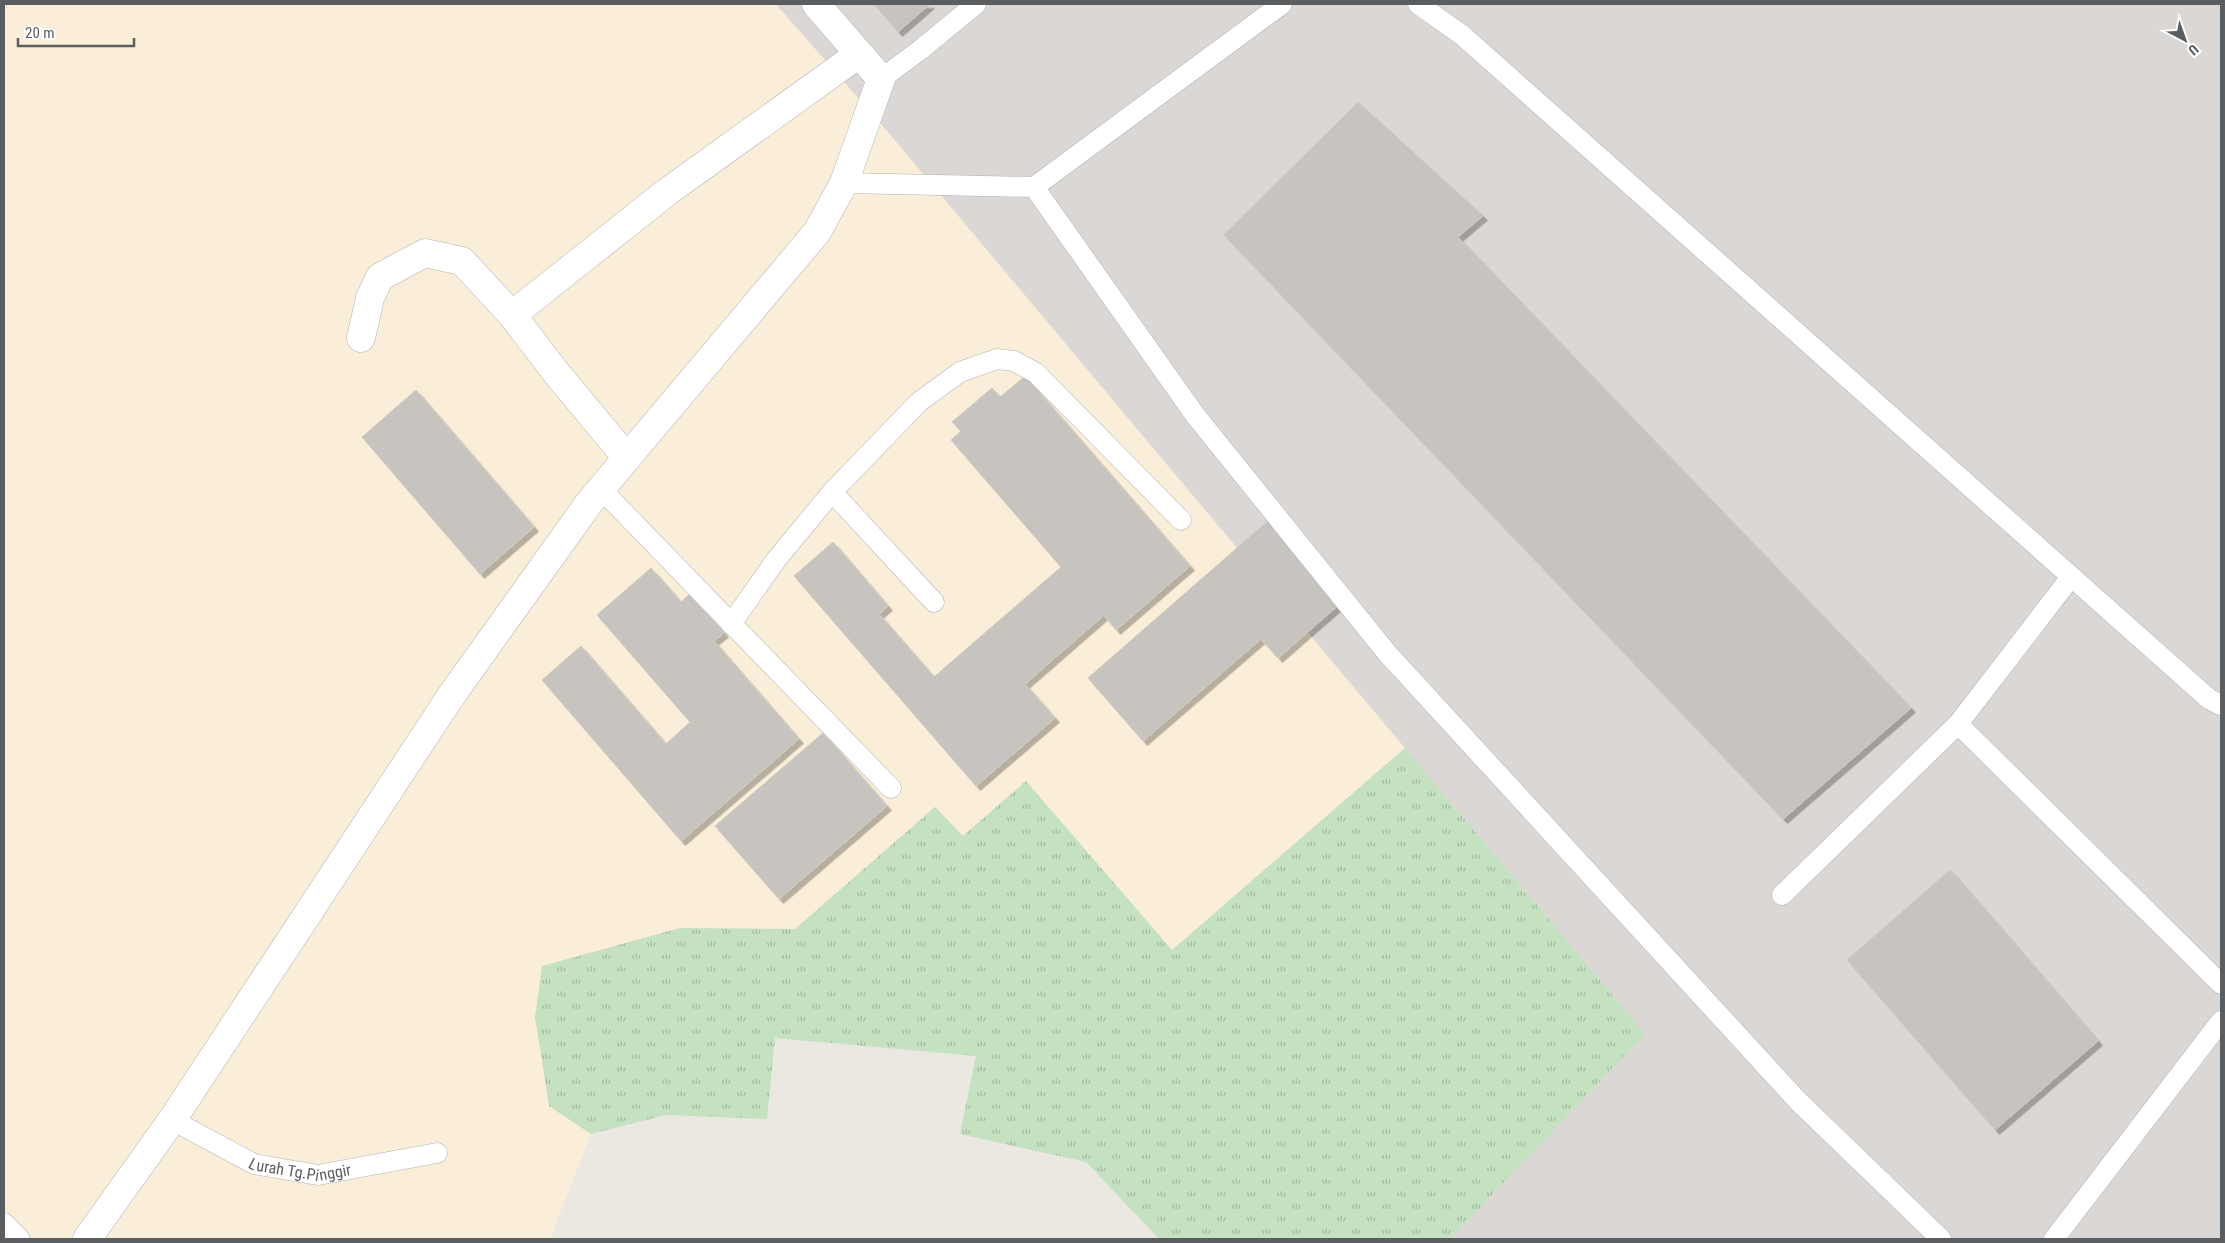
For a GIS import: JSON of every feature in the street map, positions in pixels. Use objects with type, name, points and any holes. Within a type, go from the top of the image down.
[{"type":"street","points":[[87,1239],[172,1120],[450,696],[589,502],[818,232],[844,183],[880,80],[816,4]]},
{"type":"street","points":[[512,315],[668,192],[859,54]]},
{"type":"street","points":[[362,338],[370,298],[380,277],[425,253],[462,261],[512,315],[558,375],[627,458]]},
{"type":"lane","points":[[880,80],[976,4]]},
{"type":"lane","points":[[844,183],[1034,187],[1282,4]]},
{"type":"lane","points":[[1418,4],[1462,35],[2209,699],[2221,705]]},
{"type":"lane","points":[[1034,187],[1195,415],[1387,653],[1798,1101],[1941,1239]]},
{"type":"lane","points":[[731,624],[776,560],[832,492],[919,402],[960,372],[996,358],[1014,361],[1036,373],[1181,520]]},
{"type":"lane","points":[[601,489],[891,788]]},
{"type":"lane","points":[[832,492],[934,602]]},
{"type":"lane","points":[[1782,895],[1958,724],[2071,577]]},
{"type":"lane","points":[[1958,724],[2221,984]]},
{"type":"lane","points":[[2054,1239],[2221,1021]]},
{"type":"lane","name":"Lurah Tg.Pinggir","points":[[172,1120],[254,1164],[318,1175],[437,1154]]},
{"type":"lane","points":[[4,1223],[20,1239]]},
{"type":"shaded area","points":[[4,4],[776,4],[888,132],[1405,748],[1172,950],[1026,782],[962,836],[934,808],[795,929],[680,928],[549,1106],[591,1134],[550,1239],[4,1239]]},
{"type":"shaded area","points":[[776,4],[2221,4],[2221,1239],[1450,1239],[1645,1034],[888,132]]},
{"type":"green space","points":[[1405,748],[1645,1034],[1450,1239],[1159,1239],[1086,1162],[960,1134],[976,1056],[775,1038],[767,1119],[666,1115],[591,1134],[549,1106],[535,1017],[542,966],[680,928],[795,929],[935,807],[963,836],[1026,781],[1172,950]]},
{"type":"building","points":[[874,4],[930,4],[898,32]]},
{"type":"building","points":[[1358,102],[1483,216],[1458,237],[1911,708],[1783,819],[1224,235]]},
{"type":"building","points":[[1025,376],[1190,566],[1116,630],[1104,615],[1025,684],[1055,718],[976,786],[794,576],[833,542],[888,606],[879,614],[934,677],[1061,567],[951,440],[961,431],[952,422],[992,388],[1000,397]]},
{"type":"building","points":[[416,390],[534,527],[480,574],[362,437]]},
{"type":"building","points":[[1269,520],[1341,603],[1278,658],[1261,639],[1143,741],[1088,678]]},
{"type":"building","points":[[651,568],[681,602],[690,594],[724,633],[714,641],[799,739],[681,841],[542,680],[581,646],[666,744],[690,722],[597,615]]},
{"type":"building","points":[[823,733],[887,806],[779,899],[715,826]]},
{"type":"building","points":[[1950,870],[2098,1041],[1995,1130],[1847,960]]}]
